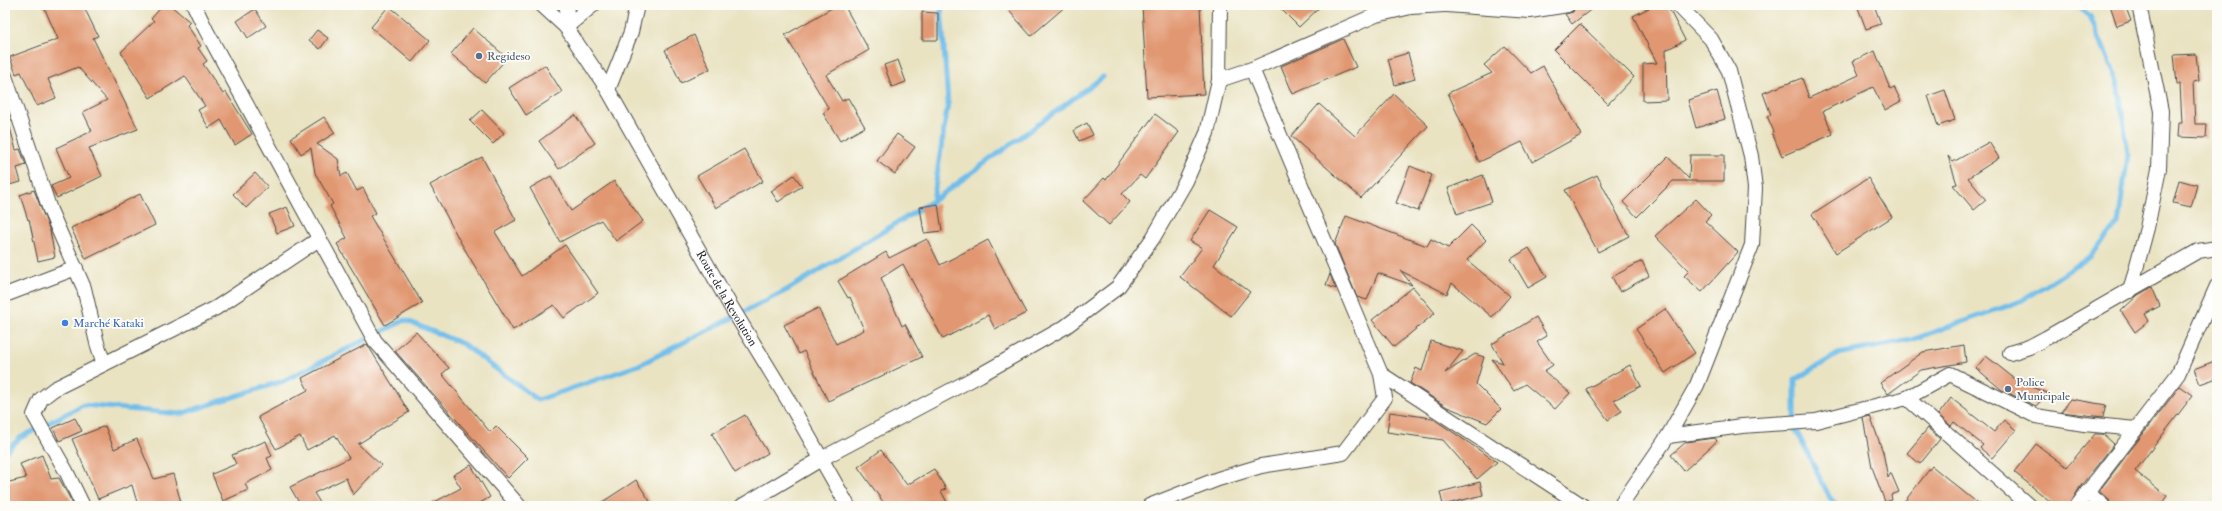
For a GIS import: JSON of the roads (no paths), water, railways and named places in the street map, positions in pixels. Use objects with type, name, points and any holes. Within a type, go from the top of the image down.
[{"type":"street","points":[[194,5],[206,30],[375,341],[519,506]]},
{"type":"street","name":"Route de la Revolution","points":[[542,5],[566,26],[608,90],[730,305],[848,506]]},
{"type":"street","points":[[566,26],[567,5]]},
{"type":"street","points":[[566,26],[592,5]]},
{"type":"street","points":[[608,90],[631,32],[637,5]]},
{"type":"street","points":[[742,506],[821,459],[980,376],[1065,327],[1118,286],[1153,238],[1186,181],[1207,133],[1219,80],[1220,5]]},
{"type":"street","points":[[1219,80],[1252,69],[1376,15],[1411,7],[1444,5]]},
{"type":"street","points":[[1447,5],[1530,11],[1568,5]]},
{"type":"street","points":[[1620,506],[1668,436],[1696,385],[1752,245],[1755,188],[1751,156],[1729,71],[1711,39],[1678,5]]},
{"type":"street","points":[[2130,290],[2147,228],[2159,169],[2161,111],[2139,5]]},
{"type":"street","points":[[1149,506],[1218,479],[1261,466],[1343,454],[1385,398],[1382,374],[1252,69]]},
{"type":"street","points":[[5,76],[50,210],[84,288],[97,343],[104,364]]},
{"type":"street","points":[[82,506],[66,472],[34,415],[41,398],[54,389],[216,308],[319,239]]},
{"type":"street","points":[[2010,353],[2035,344],[2198,251],[2217,248]]},
{"type":"street","points":[[5,295],[76,268]]},
{"type":"street","points":[[2077,506],[2178,374],[2217,286]]},
{"type":"street","points":[[1382,374],[1583,506]]},
{"type":"street","points":[[1668,436],[1742,426],[1816,421],[1907,398],[1950,374],[2036,416],[2084,424],[2136,429]]},
{"type":"street","points":[[1907,398],[2029,506]]},
{"type":"street","points":[[2087,492],[2103,506]]},
{"type":"waterway","points":[[933,201],[948,103],[941,5]]},
{"type":"waterway","points":[[1838,506],[1830,498],[1795,428],[1795,380],[1838,354],[1911,340],[2021,301],[2090,257],[2118,224],[2128,154],[2118,82],[2090,16],[2076,5]]},
{"type":"waterway","points":[[5,452],[20,438],[83,405],[180,414],[283,381],[405,320],[463,344],[538,400],[639,365],[787,290],[933,201],[1103,77]]},
{"type":"place","name":"Regideso","points":[[479,56]]},
{"type":"place","name":"Marché Kataki","points":[[65,323]]},
{"type":"place","name":"Police Municipale","points":[[2008,389]]}]
